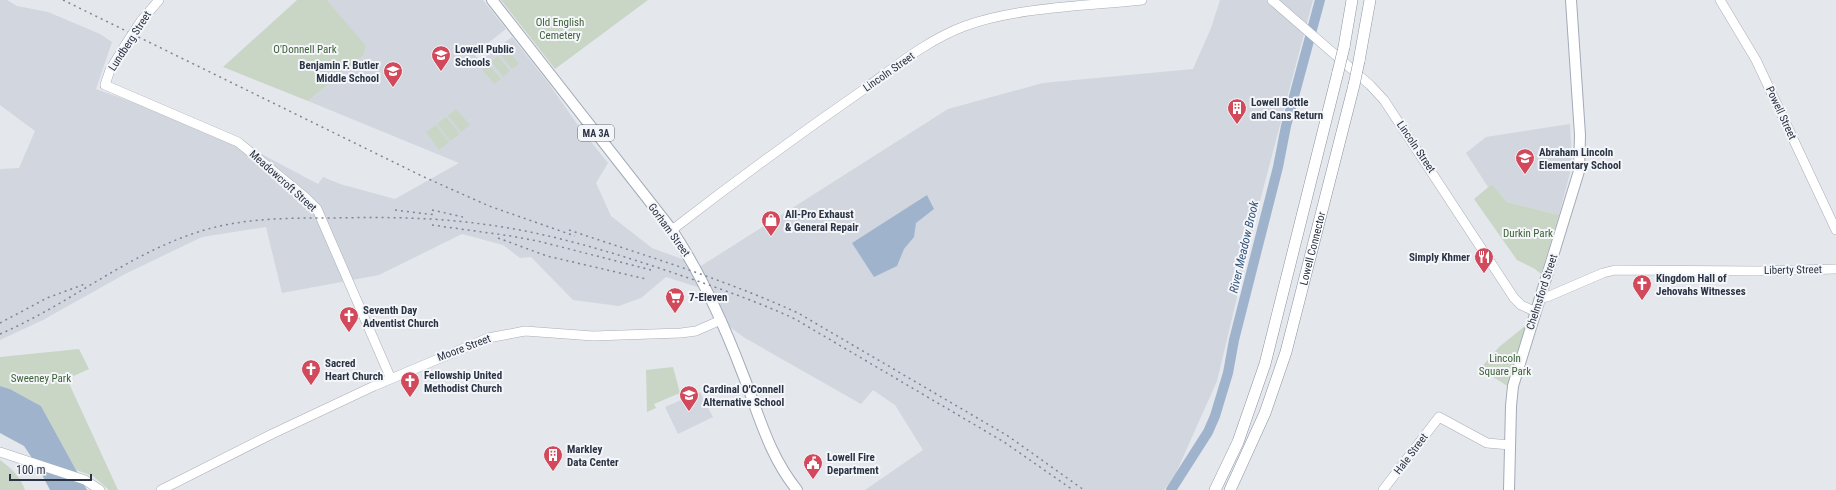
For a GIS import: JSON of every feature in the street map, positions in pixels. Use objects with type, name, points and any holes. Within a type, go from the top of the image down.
[{"type":"highway","name":"Lowell Connector","points":[[1230,490],[1265,413],[1286,352],[1360,61],[1370,0]]},
{"type":"highway","points":[[1365,31],[1374,0]]},
{"type":"highway","name":"Lowell Connector","points":[[1215,490],[1238,442],[1265,364],[1344,47],[1351,2]]},
{"type":"main road","name":"Gorham Street","points":[[492,0],[672,230],[686,250],[721,320],[750,392],[771,450],[797,490]]},
{"type":"main road","name":"Chelmsford Street","points":[[1509,490],[1511,406],[1513,386],[1580,171],[1580,135],[1571,0]]},
{"type":"street","name":"Lundberg Street","points":[[105,85],[110,70],[124,47],[141,21],[159,0]]},
{"type":"street","name":"Lincoln Street","points":[[672,230],[742,176],[866,88],[930,44],[959,28],[998,17],[1059,4],[1142,0]]},
{"type":"street","name":"Lincoln Street","points":[[1272,0],[1370,85],[1384,100],[1514,298],[1521,305],[1536,312]]},
{"type":"street","name":"Powell Street","points":[[1720,0],[1756,60],[1836,230]]},
{"type":"street","name":"Meadowcroft Street","points":[[105,85],[238,142],[314,206],[326,227],[391,379]]},
{"type":"street","name":"Liberty Street","points":[[1540,298],[1547,297],[1603,273],[1615,270],[1756,271],[1836,269]]},
{"type":"street","name":"Moore Street","points":[[161,490],[272,434],[391,379],[476,342],[517,331],[598,336],[681,333],[696,330],[721,320]]},
{"type":"street","name":"Hale Street","points":[[1383,490],[1438,417],[1487,443],[1510,445]]},
{"type":"street","points":[[0,452],[85,480],[100,490]]},
{"type":"shaded area","points":[[0,0],[7,0],[17,6],[48,12],[100,34],[112,42],[96,89],[166,114],[250,148],[318,184],[323,177],[340,184],[395,199],[459,163],[308,101],[364,55],[366,47],[327,0],[483,0],[506,29],[474,54],[480,61],[512,37],[608,163],[596,183],[611,216],[652,248],[701,266],[948,109],[1043,83],[1193,69],[1211,28],[1220,0],[1313,0],[1261,197],[1217,381],[1176,473],[1164,490],[865,490],[923,450],[895,405],[873,390],[861,404],[745,338],[727,325],[713,292],[666,277],[641,298],[619,306],[573,300],[531,257],[520,258],[503,245],[462,234],[379,275],[282,293],[266,227],[202,237],[125,274],[43,320],[0,340],[0,169],[19,168],[35,131],[0,105]]},
{"type":"shaded area","name":"Abraham Lincoln Elementary School","points":[[1570,124],[1572,165],[1559,215],[1507,202],[1492,184],[1488,187],[1466,153],[1486,137]]},
{"type":"shaded area","name":"Cardinal O'Connell Alternative School","points":[[700,392],[713,417],[678,434],[665,407]]},
{"type":"green space","name":"O'Donnell Park","points":[[297,0],[327,0],[366,46],[364,55],[308,101],[223,67]]},
{"type":"green space","name":"Old English Cemetery","points":[[501,0],[648,0],[555,69]]},
{"type":"green space","points":[[507,49],[519,64],[512,69],[500,54]]},
{"type":"green space","points":[[498,56],[510,71],[503,77],[491,61]]},
{"type":"green space","points":[[488,64],[501,79],[494,84],[482,69]]},
{"type":"green space","points":[[456,109],[470,125],[461,132],[448,116]]},
{"type":"green space","points":[[446,117],[460,134],[450,141],[437,124]]},
{"type":"green space","points":[[436,125],[449,142],[439,150],[426,132]]},
{"type":"green space","name":"Durkin Park","points":[[1492,184],[1507,202],[1559,215],[1541,274],[1535,269],[1517,260],[1474,199]]},
{"type":"green space","name":"Lincoln Square Park","points":[[1535,318],[1514,390],[1480,369],[1499,347]]},
{"type":"green space","name":"Sweeney Park","points":[[79,349],[89,369],[67,379],[118,490],[109,490],[93,476],[76,470],[41,406],[10,389],[0,386],[0,357]]},
{"type":"green space","points":[[673,367],[680,393],[654,404],[656,408],[647,412],[646,370]]},
{"type":"green space","points":[[0,460],[15,473],[25,490],[0,490]]},
{"type":"water","points":[[927,195],[934,209],[916,223],[914,237],[904,249],[897,266],[874,277],[852,243]]},
{"type":"water","points":[[0,386],[10,389],[41,406],[87,490],[50,490],[38,467],[24,446],[0,433]]},
{"type":"waterway","name":"River Meadow Brook","points":[[1171,490],[1208,432],[1215,416],[1228,373],[1234,340],[1278,167],[1286,126],[1320,0]]},
{"type":"railway","points":[[63,0],[424,177],[489,206],[575,236]]},
{"type":"railway","points":[[395,210],[436,215]]},
{"type":"railway","points":[[432,210],[463,217]]},
{"type":"railway","points":[[0,334],[50,309],[146,254],[172,242],[214,227],[247,221],[297,218],[406,218],[444,220],[505,227],[575,242],[665,270],[763,305],[795,319],[1004,442],[1073,490]]},
{"type":"railway","points":[[432,225],[542,242],[651,270]]},
{"type":"railway","points":[[569,230],[742,289],[798,313],[1008,436],[1084,490]]},
{"type":"railway","points":[[498,238],[547,256],[646,279]]},
{"type":"railway","points":[[0,323],[47,298],[85,284]]},
{"type":"place","name":"Lowell Public Schools","points":[[441,72]]},
{"type":"place","name":"Benjamin F. Butler Middle School","points":[[393,88]]},
{"type":"place","name":"Lowell Bottle and Cans Return","points":[[1237,125]]},
{"type":"place","name":"Abraham Lincoln Elementary School","points":[[1525,175]]},
{"type":"place","name":"All-Pro Exhaust & General Repair","points":[[771,237]]},
{"type":"place","name":"Simply Khmer","points":[[1484,274]]},
{"type":"place","name":"Kingdom Hall of Jehovahs Witnesses","points":[[1642,301]]},
{"type":"place","name":"7-Eleven","points":[[675,314]]},
{"type":"place","name":"Seventh Day Adventist Church","points":[[349,333]]},
{"type":"place","name":"Sacred Heart Church","points":[[311,386]]},
{"type":"place","name":"Fellowship United Methodist Church","points":[[410,398]]},
{"type":"place","name":"Cardinal O'Connell Alternative School","points":[[689,412]]},
{"type":"place","name":"Markley Data Center","points":[[553,472]]},
{"type":"place","name":"Lowell Fire Department","points":[[813,480]]}]
